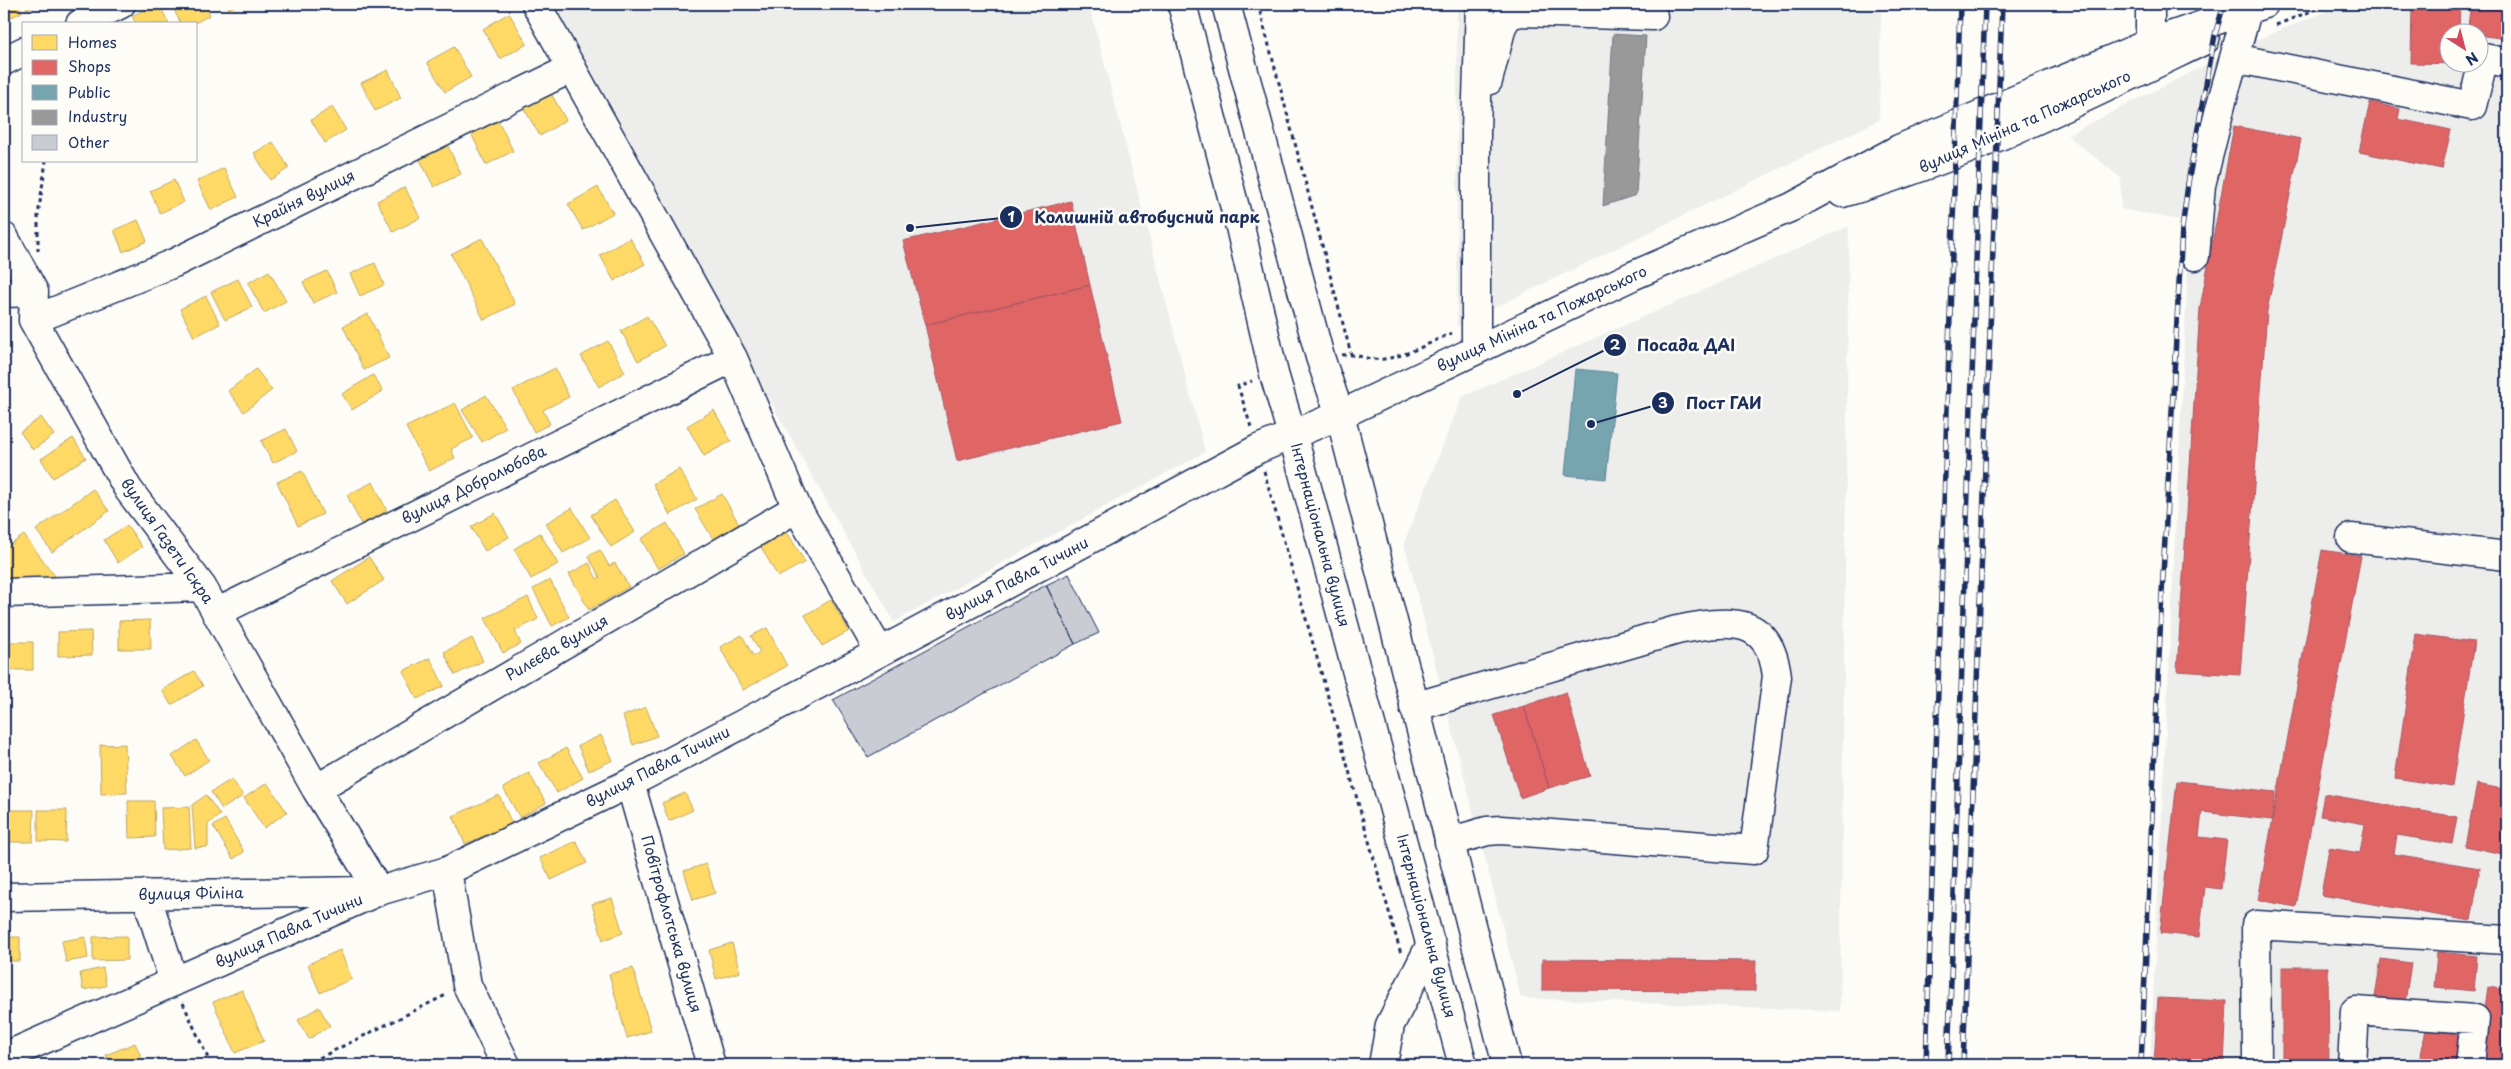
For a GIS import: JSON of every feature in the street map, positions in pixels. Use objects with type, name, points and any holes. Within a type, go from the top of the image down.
[{"type":"street","points":[[84,22],[120,4]]},
{"type":"street","points":[[536,4],[732,358],[797,508],[880,652]]},
{"type":"street","name":"Інтернаціональна вулиця","points":[[1182,4],[1240,227],[1274,374],[1292,433],[1463,1065]]},
{"type":"street","points":[[1226,4],[1320,357],[1340,415],[1507,1065]]},
{"type":"street","points":[[1476,336],[1476,130],[1480,4]]},
{"type":"street","points":[[2150,4],[2150,43]]},
{"type":"street","points":[[1476,130],[1502,26],[1509,15],[1522,12],[1653,16]]},
{"type":"street","points":[[2195,256],[2195,181],[2234,58],[2262,14]]},
{"type":"street","name":"вулиця Мініна та Пожарського","points":[[1292,433],[1340,415],[1476,336],[1632,276],[1792,207],[1899,149],[2150,43],[2218,19],[2262,14]]},
{"type":"street","name":"вулиця Мініна та Пожарського","points":[[1792,207],[1902,175],[2046,116],[2262,14]]},
{"type":"street","points":[[4,61],[22,52]]},
{"type":"street","points":[[2234,58],[2472,106],[2484,58],[2507,63]]},
{"type":"street","name":"Крайня вулиця","points":[[33,320],[174,263],[572,68]]},
{"type":"street","points":[[4,237],[34,292],[33,320]]},
{"type":"street","points":[[4,292],[34,292]]},
{"type":"street","name":"вулиця Газети Іскра","points":[[33,320],[128,489],[202,587],[316,789],[379,891]]},
{"type":"street","name":"вулиця Добролюбова","points":[[216,612],[732,358]]},
{"type":"street","name":"вулиця Павла Тичини","points":[[4,1057],[379,891],[447,871],[630,783],[880,652],[1258,449],[1292,433]]},
{"type":"street","name":"Рилєєва вулиця","points":[[316,789],[797,508]]},
{"type":"street","points":[[2351,538],[2507,556]]},
{"type":"street","points":[[4,593],[202,587]]},
{"type":"street","points":[[1414,707],[1677,630],[1721,622],[1740,624],[1761,636],[1771,648],[1775,662],[1777,676],[1754,850],[1501,830],[1487,831],[1449,842]]},
{"type":"street","name":"Повітрофлотська вулиця","points":[[630,783],[711,1065]]},
{"type":"street","points":[[447,871],[467,985],[506,1065]]},
{"type":"street","name":"вулиця Філіна","points":[[4,897],[379,891]]},
{"type":"street","points":[[146,894],[174,982]]},
{"type":"street","points":[[2257,1065],[2256,924],[2507,940]]},
{"type":"street","points":[[1383,1065],[1390,1025],[1431,944]]},
{"type":"street","points":[[2352,1065],[2355,1011],[2475,1019],[2470,1065]]},
{"type":"path","points":[[1258,4],[1351,354]]},
{"type":"path","points":[[2262,14],[2329,4]]},
{"type":"path","points":[[38,256],[38,216],[46,162]]},
{"type":"path","points":[[1320,357],[1351,354],[1383,360],[1415,349],[1476,336]]},
{"type":"path","points":[[1274,374],[1238,386],[1258,449],[1410,986]]},
{"type":"path","points":[[174,982],[211,1065]]},
{"type":"path","points":[[306,1065],[467,985]]},
{"type":"shaded area","points":[[548,4],[1089,4],[1205,452],[894,622]]},
{"type":"shaded area","points":[[1454,4],[1881,4],[1879,120],[1457,326],[1457,7]]},
{"type":"shaded area","points":[[2345,4],[2507,4],[2507,1065],[2150,1065],[2190,222],[2121,209],[2121,178],[2067,135],[2251,42]]},
{"type":"shaded area","points":[[1849,226],[1840,1011],[1521,998],[1404,543],[1462,397]]},
{"type":"building: Homes","points":[[4,4],[18,4],[22,12],[4,21]]},
{"type":"building: Homes","points":[[25,4],[38,4],[27,9]]},
{"type":"building: Homes","points":[[159,4],[168,22],[135,22],[132,16]]},
{"type":"building: Homes","points":[[171,4],[205,4],[210,15],[197,22],[180,22]]},
{"type":"building: Homes","points":[[227,4],[239,4],[229,9]]},
{"type":"building: Homes","points":[[509,13],[527,44],[500,59],[483,29]]},
{"type":"building: Homes","points":[[454,47],[471,77],[445,92],[427,62]]},
{"type":"building: Homes","points":[[388,70],[401,98],[375,111],[361,83]]},
{"type":"building: Homes","points":[[549,90],[566,120],[540,136],[522,105]]},
{"type":"building: Homes","points":[[332,107],[346,130],[325,143],[311,120]]},
{"type":"building: Homes","points":[[498,120],[513,151],[486,165],[471,133]]},
{"type":"building: Homes","points":[[273,142],[289,168],[270,180],[254,153]]},
{"type":"building: Homes","points":[[446,142],[461,174],[434,187],[418,156]]},
{"type":"building: Homes","points":[[224,168],[238,197],[211,210],[197,181]]},
{"type":"building: Homes","points":[[174,180],[184,202],[160,213],[150,191]]},
{"type":"building: Homes","points":[[405,187],[420,218],[393,232],[377,201]]},
{"type":"building: Homes","points":[[598,187],[613,213],[583,230],[568,204]]},
{"type":"building: Homes","points":[[138,220],[147,241],[123,252],[114,230]]},
{"type":"building: Homes","points":[[482,238],[515,304],[484,320],[451,254]]},
{"type":"building: Homes","points":[[630,238],[645,264],[614,281],[600,255]]},
{"type":"building: Homes","points":[[375,263],[384,285],[360,296],[350,274]]},
{"type":"building: Homes","points":[[269,271],[286,301],[264,313],[248,283]]},
{"type":"building: Homes","points":[[327,271],[337,292],[313,303],[303,282]]},
{"type":"building: Homes","points":[[238,279],[252,307],[225,320],[211,292]]},
{"type":"building: Homes","points":[[206,296],[220,324],[194,337],[180,309]]},
{"type":"building: Homes","points":[[368,314],[389,358],[364,370],[343,326]]},
{"type":"building: Homes","points":[[647,316],[665,346],[638,361],[621,331]]},
{"type":"building: Homes","points":[[608,341],[625,372],[599,387],[581,356]]},
{"type":"building: Homes","points":[[555,368],[569,397],[543,410],[550,424],[534,432],[513,390]]},
{"type":"building: Homes","points":[[256,369],[272,390],[244,412],[228,391]]},
{"type":"building: Homes","points":[[373,375],[383,391],[352,410],[342,394]]},
{"type":"building: Homes","points":[[486,395],[506,428],[482,442],[462,410]]},
{"type":"building: Homes","points":[[455,403],[473,438],[451,449],[455,458],[429,471],[406,427]]},
{"type":"building: Homes","points":[[714,410],[731,441],[704,456],[687,426]]},
{"type":"building: Homes","points":[[41,417],[54,435],[33,450],[20,432]]},
{"type":"building: Homes","points":[[286,429],[297,451],[273,463],[261,441]]},
{"type":"building: Homes","points":[[73,438],[86,458],[53,478],[41,459]]},
{"type":"building: Homes","points":[[679,469],[697,499],[670,515],[653,484]]},
{"type":"building: Homes","points":[[302,471],[323,514],[298,526],[277,482]]},
{"type":"building: Homes","points":[[373,482],[387,511],[361,524],[347,495]]},
{"type":"building: Homes","points":[[93,489],[109,511],[52,552],[36,530]]},
{"type":"building: Homes","points":[[722,494],[739,524],[713,539],[695,509]]},
{"type":"building: Homes","points":[[615,500],[635,532],[611,547],[591,515]]},
{"type":"building: Homes","points":[[572,508],[590,538],[563,553],[546,523]]},
{"type":"building: Homes","points":[[495,513],[509,537],[485,551],[471,527]]},
{"type":"building: Homes","points":[[667,523],[684,554],[658,569],[641,539]]},
{"type":"building: Homes","points":[[127,525],[142,547],[118,563],[104,540]]},
{"type":"building: Homes","points":[[787,532],[805,562],[778,577],[761,547]]},
{"type":"building: Homes","points":[[540,533],[558,564],[531,579],[514,549]]},
{"type":"building: Homes","points":[[24,535],[58,580],[4,580],[4,549]]},
{"type":"building: Homes","points":[[600,550],[609,566],[615,563],[629,587],[589,610],[569,574],[589,563],[597,579],[600,577],[588,556]]},
{"type":"building: Homes","points":[[369,557],[384,580],[347,604],[332,581]]},
{"type":"building: Homes","points":[[550,580],[569,617],[552,626],[533,589]]},
{"type":"building: Homes","points":[[528,597],[538,619],[515,631],[521,644],[503,653],[485,618]]},
{"type":"building: Homes","points":[[831,600],[849,631],[822,646],[805,615]]},
{"type":"building: Homes","points":[[150,620],[151,649],[119,649],[119,621]]},
{"type":"building: Homes","points":[[767,628],[787,666],[743,690],[720,647],[742,635],[753,656],[760,652],[751,636]]},
{"type":"building: Homes","points":[[91,631],[92,655],[58,656],[58,632]]},
{"type":"building: Homes","points":[[472,638],[483,661],[455,675],[444,652]]},
{"type":"building: Homes","points":[[4,642],[33,642],[33,670],[4,670]]},
{"type":"building: Homes","points":[[430,658],[444,686],[417,699],[403,671]]},
{"type":"building: Homes","points":[[194,671],[203,686],[171,705],[162,690]]},
{"type":"building: Homes","points":[[646,707],[657,736],[633,745],[623,716]]},
{"type":"building: Homes","points":[[601,735],[613,760],[589,771],[578,746]]},
{"type":"building: Homes","points":[[196,740],[209,760],[185,776],[172,756]]},
{"type":"building: Homes","points":[[125,744],[127,793],[101,794],[100,745]]},
{"type":"building: Homes","points":[[566,748],[583,778],[557,793],[539,763]]},
{"type":"building: Homes","points":[[529,773],[546,803],[520,818],[503,788]]},
{"type":"building: Homes","points":[[232,779],[243,796],[222,809],[211,792]]},
{"type":"building: Homes","points":[[267,783],[287,812],[264,828],[244,798]]},
{"type":"building: Homes","points":[[685,793],[693,810],[669,821],[662,803]]},
{"type":"building: Homes","points":[[206,795],[220,815],[208,824],[208,847],[195,848],[192,805]]},
{"type":"building: Homes","points":[[499,795],[512,824],[465,844],[453,816]]},
{"type":"building: Homes","points":[[128,801],[154,801],[155,837],[129,838]]},
{"type":"building: Homes","points":[[189,807],[191,848],[163,850],[161,808]]},
{"type":"building: Homes","points":[[6,810],[34,810],[33,842],[5,842]]},
{"type":"building: Homes","points":[[38,810],[67,810],[66,842],[38,841]]},
{"type":"building: Homes","points":[[225,819],[244,852],[233,859],[213,826]]},
{"type":"building: Homes","points":[[576,841],[587,863],[551,880],[540,858]]},
{"type":"building: Homes","points":[[706,864],[715,893],[693,900],[684,871]]},
{"type":"building: Homes","points":[[612,898],[623,933],[603,940],[592,904]]},
{"type":"building: Homes","points":[[127,936],[127,960],[93,961],[93,937]]},
{"type":"building: Homes","points":[[4,937],[20,937],[20,961],[4,961]]},
{"type":"building: Homes","points":[[85,937],[88,958],[66,962],[62,941]]},
{"type":"building: Homes","points":[[732,943],[740,972],[716,979],[709,950]]},
{"type":"building: Homes","points":[[340,950],[352,979],[320,993],[308,964]]},
{"type":"building: Homes","points":[[103,968],[106,986],[83,990],[80,973]]},
{"type":"building: Homes","points":[[633,968],[651,1031],[627,1038],[609,974]]},
{"type":"building: Homes","points":[[242,990],[264,1041],[235,1053],[213,1002]]},
{"type":"building: Homes","points":[[319,1007],[330,1026],[309,1039],[298,1020]]},
{"type":"building: Homes","points":[[135,1043],[145,1065],[111,1065],[106,1055]]},
{"type":"building: Shops","points":[[2412,4],[2460,4],[2459,22],[2438,22],[2438,64],[2411,63]]},
{"type":"building: Shops","points":[[2471,4],[2507,4],[2507,39],[2488,36],[2488,22],[2468,22]]},
{"type":"building: Shops","points":[[2370,102],[2400,109],[2398,119],[2451,130],[2442,169],[2359,152]]},
{"type":"building: Shops","points":[[2234,126],[2301,139],[2267,311],[2240,675],[2177,671],[2200,308]]},
{"type":"building: Shops","points":[[1071,201],[1090,285],[925,325],[903,241]]},
{"type":"building: Shops","points":[[1090,285],[1122,421],[957,461],[925,325]]},
{"type":"building: Shops","points":[[2322,550],[2361,556],[2296,907],[2258,900]]},
{"type":"building: Shops","points":[[2416,634],[2474,642],[2452,787],[2395,778]]},
{"type":"building: Shops","points":[[1566,692],[1590,776],[1549,788],[1524,706]]},
{"type":"building: Shops","points":[[1524,706],[1549,788],[1520,798],[1494,715]]},
{"type":"building: Shops","points":[[2507,729],[2507,785],[2502,785]]},
{"type":"building: Shops","points":[[2177,781],[2276,792],[2272,820],[2202,812],[2199,837],[2227,840],[2221,889],[2205,887],[2199,937],[2160,933]]},
{"type":"building: Shops","points":[[2477,784],[2507,790],[2507,855],[2465,846]]},
{"type":"building: Shops","points":[[2324,794],[2457,817],[2452,844],[2397,835],[2394,854],[2480,868],[2471,921],[2321,895],[2329,848],[2360,853],[2365,824],[2320,816]]},
{"type":"building: Shops","points":[[2437,952],[2477,956],[2474,991],[2434,987]]},
{"type":"building: Shops","points":[[1542,959],[1756,961],[1755,991],[1542,990]]},
{"type":"building: Shops","points":[[2381,959],[2411,963],[2405,1002],[2375,997]]},
{"type":"building: Shops","points":[[2282,967],[2328,967],[2329,1065],[2282,1065]]},
{"type":"building: Shops","points":[[2488,987],[2507,990],[2507,1065],[2477,1065]]},
{"type":"building: Shops","points":[[2158,998],[2227,1001],[2224,1065],[2154,1065]]},
{"type":"building: Shops","points":[[2426,1029],[2462,1035],[2457,1065],[2419,1065]]},
{"type":"building: Public","points":[[1575,369],[1617,373],[1606,479],[1565,475]]},
{"type":"building: Industry","points":[[1613,34],[1646,36],[1636,195],[1603,206]]},
{"type":"building: Other","points":[[1069,574],[1099,633],[1075,644],[1046,585]]},
{"type":"building: Other","points":[[1046,585],[1075,644],[868,757],[833,700]]},
{"type":"railway","points":[[1926,1065],[1960,4]]},
{"type":"railway","points":[[1948,1065],[1985,4]]},
{"type":"railway","points":[[1963,1065],[2002,4]]},
{"type":"railway","points":[[2141,1065],[2161,612],[2182,229],[2189,177],[2215,35],[2224,4]]},
{"type":"place","name":"Колишній автобусний парк","points":[[910,228]]},
{"type":"place","name":"Посада ДАІ","points":[[1517,394]]},
{"type":"place","name":"Пост ГАИ","points":[[1591,424]]}]
